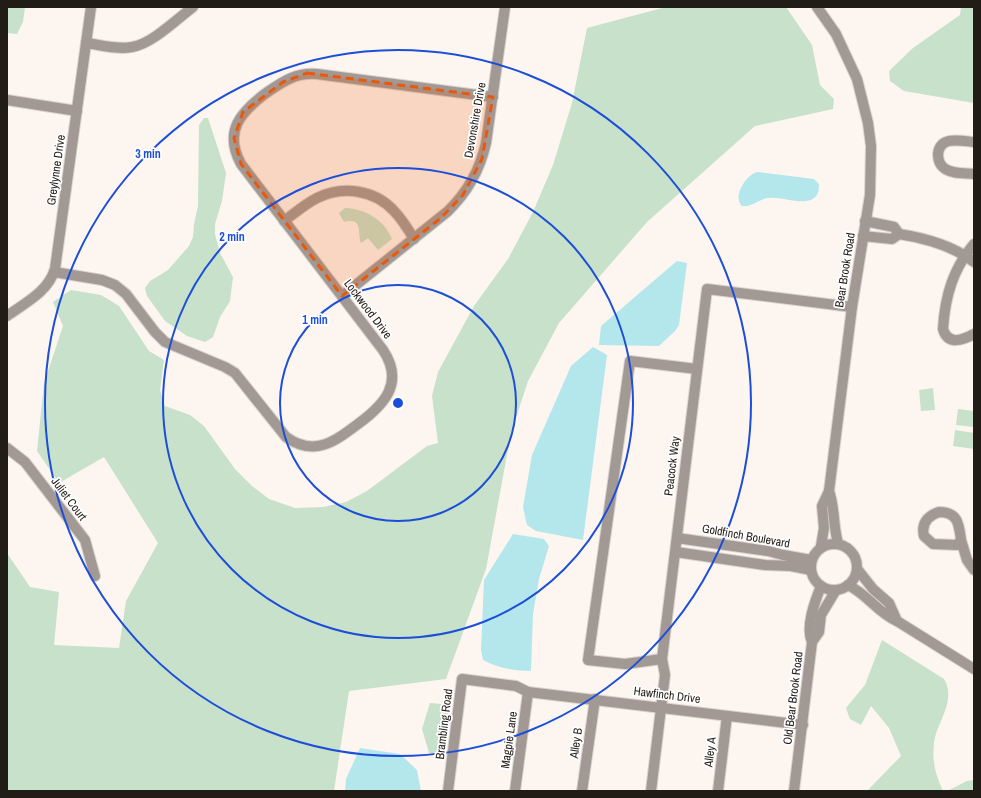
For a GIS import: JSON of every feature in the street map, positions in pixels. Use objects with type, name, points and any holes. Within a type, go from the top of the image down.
[{"type":"street","name":"Greylynne Drive","points":[[7,316],[43,290],[54,272],[91,7]]},
{"type":"street","points":[[86,43],[124,48],[139,46],[150,40],[193,7]]},
{"type":"street","name":"Devonshire Drive","points":[[342,296],[453,207],[472,181],[484,151],[505,7]]},
{"type":"street","name":"Bear Brook Road","points":[[810,570],[811,560],[821,546],[824,528],[822,506],[829,491],[852,307],[871,173],[871,146],[864,101],[847,54],[836,34],[817,7]]},
{"type":"street","name":"Lockwood Drive","points":[[54,272],[102,280],[118,287],[126,294],[160,338],[172,346],[232,371],[283,434],[295,443],[310,446],[322,446],[333,442],[368,417],[382,404],[391,387],[392,372],[387,357],[241,164],[236,153],[234,142],[236,126],[243,112],[283,82],[298,75],[314,73],[493,97]]},
{"type":"street","points":[[7,100],[77,111]]},
{"type":"street","points":[[974,142],[953,140],[947,142],[942,146],[938,156],[939,162],[949,171],[974,174]]},
{"type":"street","points":[[284,221],[313,200],[323,195],[340,191],[358,192],[375,197],[389,206],[414,238]]},
{"type":"street","points":[[865,221],[894,227],[899,234],[933,241],[974,262]]},
{"type":"street","points":[[863,236],[892,239],[899,234]]},
{"type":"street","points":[[974,244],[964,256],[949,288],[943,329],[945,334],[954,340],[962,340],[974,334]]},
{"type":"street","name":"Peacock Way","points":[[651,791],[665,675],[662,659],[707,289],[852,307]]},
{"type":"street","points":[[662,659],[625,664],[588,660],[630,362],[697,369]]},
{"type":"street","name":"Juliet Court","points":[[7,448],[19,456],[28,465],[85,540],[95,576]]},
{"type":"street","points":[[829,491],[838,543]]},
{"type":"street","name":"Goldfinch Boulevard","points":[[677,538],[768,551],[811,560]]},
{"type":"street","points":[[961,540],[967,560],[974,570]]},
{"type":"street","points":[[821,546],[829,543],[838,543],[851,551],[856,558],[858,570],[874,589],[889,603],[897,620]]},
{"type":"street","name":"Goldfinch Boulevard","points":[[676,552],[765,565],[790,566],[810,570]]},
{"type":"street","points":[[810,570],[813,578],[821,586],[826,589],[836,590],[848,586],[858,570]]},
{"type":"street","points":[[812,642],[809,635],[816,599],[821,586]]},
{"type":"street","points":[[848,586],[860,591],[888,617],[897,620],[974,669]]},
{"type":"street","name":"Old Bear Brook Road","points":[[794,791],[812,642],[819,632],[821,615],[836,590]]},
{"type":"street","name":"Brambling Road","points":[[448,791],[462,679],[516,686],[528,692]]},
{"type":"street","name":"Hawfinch Drive","points":[[528,692],[803,725]]},
{"type":"street","name":"Magpie Lane","points":[[515,791],[528,692]]},
{"type":"street","name":"Alley B","points":[[582,791],[595,699]]},
{"type":"street","name":"Alley A","points":[[718,791],[728,716]]},
{"type":"highlighted area","points":[[307,73],[493,97],[482,159],[463,195],[441,218],[342,296],[241,164],[234,138],[243,112],[283,82]]},
{"type":"green space","points":[[7,7],[25,7],[23,22],[17,34],[7,33]]},
{"type":"green space","points":[[666,7],[786,7],[812,45],[820,85],[834,99],[833,109],[755,126],[647,222],[559,323],[528,381],[511,433],[486,569],[446,679],[349,691],[334,791],[7,791],[7,553],[30,587],[59,592],[54,645],[119,648],[126,601],[158,543],[104,457],[59,483],[37,451],[44,383],[63,326],[53,302],[71,290],[101,295],[119,306],[149,351],[164,360],[160,390],[165,406],[190,415],[204,426],[235,469],[252,486],[269,499],[295,508],[323,507],[346,502],[367,491],[427,446],[438,443],[432,396],[438,372],[474,306],[508,259],[533,212],[553,165],[572,103],[587,28]]},
{"type":"green space","points":[[961,7],[974,7],[974,103],[904,91],[890,81],[889,71],[913,48],[960,15]]},
{"type":"green space","points":[[204,118],[208,118],[226,173],[222,201],[215,224],[215,234],[220,253],[233,277],[230,301],[220,317],[213,337],[205,342],[187,336],[165,321],[147,296],[145,288],[150,281],[168,270],[189,246],[193,237],[198,206],[199,125]]},
{"type":"green space","points":[[345,208],[360,210],[373,216],[389,232],[392,239],[378,250],[368,238],[361,243],[357,224],[350,221],[344,222],[339,213]]},
{"type":"green space","points":[[933,388],[935,410],[921,411],[919,390]]},
{"type":"green space","points":[[958,409],[974,411],[974,427],[956,425]]},
{"type":"green space","points":[[955,430],[974,433],[974,449],[953,446]]},
{"type":"green space","points":[[882,640],[944,679],[948,695],[947,703],[936,734],[933,749],[935,767],[943,791],[867,791],[901,756],[889,728],[871,706],[861,725],[850,719],[846,708],[865,685]]},
{"type":"green space","points":[[430,703],[451,705],[444,756],[429,753],[422,729]]},
{"type":"green space","points":[[974,780],[974,791],[947,791],[967,781]]},
{"type":"water","points":[[757,172],[814,179],[819,184],[818,193],[814,198],[808,201],[768,198],[742,206],[739,202],[739,192],[749,177]]},
{"type":"water","points":[[677,261],[687,263],[679,325],[675,331],[659,346],[599,345],[601,326]]},
{"type":"water","points":[[593,347],[607,355],[583,540],[536,531],[527,525],[523,507],[532,455],[571,366]]},
{"type":"water","points":[[513,534],[544,539],[549,546],[539,579],[533,614],[531,671],[506,668],[489,663],[483,660],[481,650],[484,580]]},
{"type":"water","points":[[360,748],[400,754],[417,770],[421,791],[345,791],[346,779]]}]
